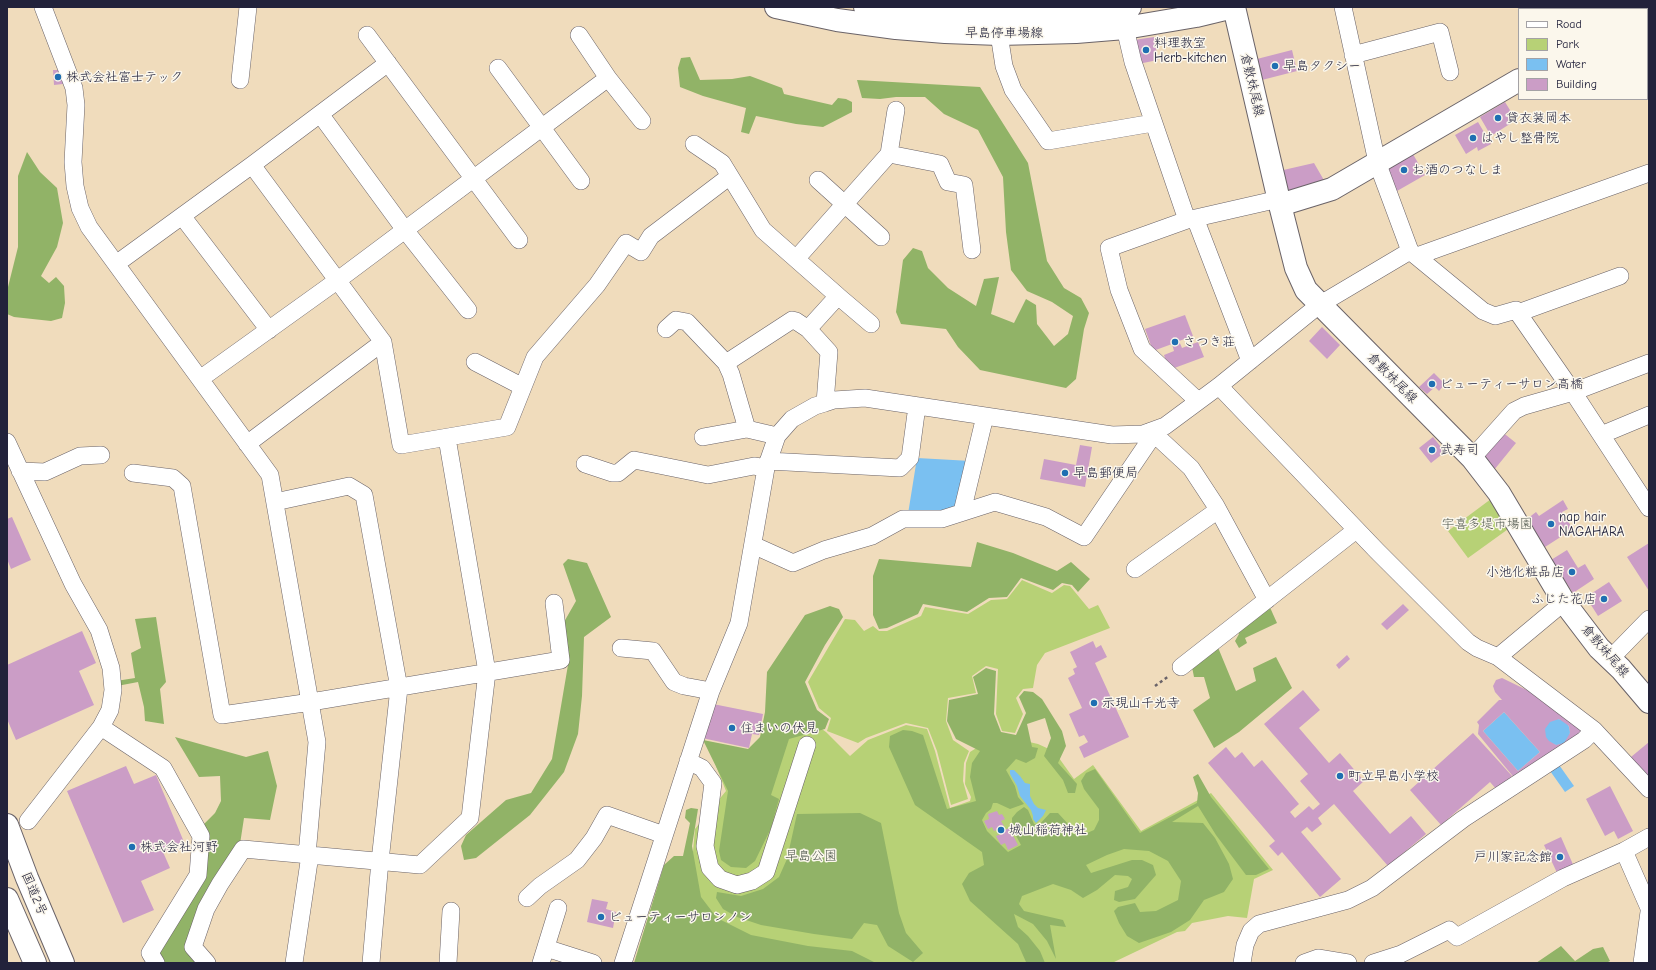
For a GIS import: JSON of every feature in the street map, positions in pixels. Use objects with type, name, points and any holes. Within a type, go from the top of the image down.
[{"type":"main road","name":"早島停車場線","points":[[776,7],[837,20],[896,28],[999,34],[1076,32],[1127,12]]},
{"type":"main road","name":"早島停車場線","points":[[865,7],[900,13],[999,18],[1127,12],[1196,16],[1233,7]]},
{"type":"main road","name":"倉敷妹尾線","points":[[1233,7],[1296,268],[1306,290],[1319,305],[1472,458],[1499,493],[1564,602],[1599,648],[1610,658],[1649,702]]},
{"type":"main road","points":[[1280,202],[1332,189],[1518,81]]},
{"type":"main road","name":"国道2号","points":[[18,823],[27,878],[63,963]]},
{"type":"main road","name":"国道2号","points":[[7,899],[35,963]]},
{"type":"street","points":[[43,7],[74,88],[76,105],[73,162],[75,186],[80,208],[89,227],[270,475],[317,742],[308,855],[294,963]]},
{"type":"street","points":[[240,80],[248,7]]},
{"type":"street","points":[[1343,7],[1377,162],[1414,253],[1483,311],[1495,316],[1516,310],[1573,392],[1649,508]]},
{"type":"street","points":[[1127,12],[1133,62],[1154,123],[1191,219],[1250,361]]},
{"type":"street","points":[[1353,55],[1440,32],[1450,72]]},
{"type":"street","points":[[999,34],[1004,66],[1013,90],[1048,141],[1154,123]]},
{"type":"street","points":[[367,35],[519,240]]},
{"type":"street","points":[[579,35],[608,78],[642,121]]},
{"type":"street","points":[[116,264],[252,165],[388,63]]},
{"type":"street","points":[[498,68],[581,182]]},
{"type":"street","points":[[200,379],[338,280],[608,78]]},
{"type":"street","points":[[796,259],[889,154],[896,110]]},
{"type":"street","points":[[320,114],[405,230],[468,310]]},
{"type":"street","points":[[694,144],[722,163],[763,230],[871,324]]},
{"type":"street","points":[[889,154],[940,164],[948,182],[964,185],[972,250]]},
{"type":"street","points":[[252,165],[383,342],[401,445],[507,427],[535,357],[597,285],[626,243],[640,252],[651,236],[730,176]]},
{"type":"street","points":[[623,963],[711,691],[739,623],[767,465],[777,436],[792,419],[815,406],[834,400],[865,398],[1112,435],[1153,433],[1165,426],[1219,386],[1319,305],[1414,253],[1649,173]]},
{"type":"street","points":[[818,180],[882,237]]},
{"type":"street","points":[[1198,401],[1142,348],[1119,290],[1109,248],[1191,219],[1280,202]]},
{"type":"street","points":[[182,216],[268,330]]},
{"type":"street","points":[[1518,313],[1620,276]]},
{"type":"street","points":[[808,329],[838,296]]},
{"type":"street","points":[[666,329],[676,320],[688,322],[726,363],[731,374],[747,429]]},
{"type":"street","points":[[726,363],[792,320],[796,321],[808,329],[829,352],[825,403]]},
{"type":"street","points":[[247,444],[383,342]]},
{"type":"street","points":[[475,362],[523,386]]},
{"type":"street","points":[[1472,458],[1514,411],[1524,406],[1573,392],[1649,363]]},
{"type":"street","points":[[1219,386],[1356,530],[1468,642],[1477,648],[1498,657],[1594,730],[1649,789]]},
{"type":"street","points":[[585,464],[612,473],[618,473],[634,460],[708,476],[754,466],[767,465],[900,468],[910,458],[917,406]]},
{"type":"street","points":[[1601,435],[1649,415]]},
{"type":"street","points":[[962,512],[985,416]]},
{"type":"street","points":[[702,437],[747,429],[777,436]]},
{"type":"street","points":[[1153,433],[1191,468],[1218,510],[1267,600]]},
{"type":"street","points":[[753,545],[793,563],[824,550],[872,536],[903,519],[942,518],[995,502],[1046,517],[1084,537],[1153,433]]},
{"type":"street","points":[[207,963],[193,947],[206,909],[220,884],[243,849],[420,865],[470,818],[487,672],[447,438]]},
{"type":"street","points":[[7,442],[73,584],[99,630],[109,662],[113,690],[110,710],[101,727],[18,823]]},
{"type":"street","points":[[20,471],[45,472],[80,456],[101,455]]},
{"type":"street","points":[[133,473],[173,478],[182,486],[222,715],[399,688],[561,660],[554,603]]},
{"type":"street","points":[[275,502],[349,486],[364,495],[399,688],[380,861],[371,963]]},
{"type":"street","points":[[1135,570],[1218,510]]},
{"type":"street","points":[[1180,668],[1356,530]]},
{"type":"street","points":[[1498,657],[1564,602]]},
{"type":"street","points":[[1610,658],[1649,619]]},
{"type":"street","points":[[621,648],[653,651],[674,682],[684,686],[711,691]]},
{"type":"street","points":[[101,727],[163,768],[201,836],[198,876],[150,953],[156,963]]},
{"type":"street","points":[[1242,963],[1245,945],[1251,931],[1259,924],[1348,900],[1372,888],[1463,819],[1571,749],[1594,730]]},
{"type":"street","points":[[688,761],[702,768],[713,783],[705,846],[710,868],[720,879],[737,884],[752,881],[766,872],[807,745]]},
{"type":"street","points":[[527,898],[540,886],[577,860],[594,838],[608,815],[664,835]]},
{"type":"street","points":[[1372,963],[1401,954],[1449,930],[1457,936],[1563,878],[1624,851],[1649,837]]},
{"type":"street","points":[[1624,851],[1649,908]]},
{"type":"street","points":[[558,908],[543,956],[593,963]]},
{"type":"street","points":[[448,963],[451,910]]},
{"type":"street","points":[[1642,963],[1649,912]]},
{"type":"street","points":[[1304,963],[1318,958],[1348,963]]},
{"type":"green space","points":[[690,57],[700,80],[732,79],[750,76],[782,88],[784,94],[832,105],[838,98],[846,99],[852,102],[852,112],[823,127],[796,124],[756,116],[749,134],[741,132],[746,108],[703,96],[680,87],[678,68],[681,58]]},
{"type":"green space","points":[[857,80],[980,87],[1028,163],[1047,261],[1064,288],[1081,298],[1089,313],[1084,329],[1076,379],[1066,388],[980,370],[958,347],[946,329],[901,324],[896,312],[903,260],[913,248],[922,251],[928,268],[948,288],[976,306],[984,279],[999,277],[991,314],[1014,323],[1026,299],[1036,305],[1037,324],[1054,346],[1068,334],[1073,316],[1052,302],[1027,291],[1011,270],[1006,232],[1003,177],[978,130],[944,114],[925,97],[896,97],[880,99],[862,98]]},
{"type":"green space","points":[[27,152],[40,172],[57,188],[63,223],[57,247],[41,276],[49,283],[56,277],[64,286],[65,303],[62,318],[51,321],[14,317],[7,314],[7,291],[18,247],[18,176]]},
{"type":"green space","name":"宇喜多堤市場園","points":[[1491,499],[1511,527],[1468,558],[1448,531]]},
{"type":"green space","points":[[977,542],[1013,553],[1057,571],[1071,562],[1090,579],[1078,592],[1072,585],[1062,583],[1053,590],[1021,578],[1007,597],[989,598],[967,612],[923,604],[918,614],[887,628],[879,629],[873,615],[873,576],[879,559],[971,567]]},
{"type":"green space","points":[[568,559],[587,563],[611,617],[584,637],[582,696],[578,734],[564,772],[530,815],[476,858],[464,860],[461,846],[466,835],[506,800],[531,793],[552,759],[569,659],[564,622],[576,601],[563,564]]},
{"type":"green space","points":[[1022,580],[1052,593],[1064,585],[1070,586],[1089,609],[1098,605],[1110,628],[1045,653],[1037,665],[1033,688],[1023,689],[1016,698],[1023,714],[1015,733],[1002,731],[996,714],[998,669],[986,666],[972,676],[976,693],[948,698],[946,721],[953,740],[969,751],[964,763],[963,781],[968,799],[951,805],[937,751],[928,728],[906,723],[866,738],[858,743],[827,731],[831,718],[819,708],[808,682],[845,619],[855,620],[864,631],[873,626],[879,631],[887,631],[921,616],[925,607],[968,614],[991,600],[1007,599]]},
{"type":"green space","points":[[1268,603],[1277,623],[1245,638],[1247,643],[1239,648],[1235,641],[1239,634],[1237,627]]},
{"type":"green space","points":[[830,606],[839,609],[843,617],[825,645],[805,682],[817,710],[829,719],[825,729],[789,739],[771,795],[779,799],[771,828],[755,861],[746,868],[731,867],[721,860],[719,851],[728,791],[703,740],[748,749],[760,737],[765,712],[767,672],[805,615]]},
{"type":"green space","points":[[156,617],[166,682],[160,689],[164,724],[145,721],[144,707],[138,682],[117,686],[116,681],[135,678],[131,653],[141,648],[135,619]]},
{"type":"green space","points":[[1217,645],[1236,691],[1256,681],[1253,668],[1276,657],[1292,688],[1239,732],[1214,748],[1193,710],[1210,698],[1204,677],[1194,677],[1191,662]]},
{"type":"green space","points":[[986,668],[996,671],[994,714],[1001,732],[1016,735],[1026,713],[1019,697],[1024,691],[1033,692],[1042,699],[1062,731],[1066,746],[1058,763],[1077,784],[1075,793],[1068,793],[1063,780],[1044,756],[1051,738],[1045,718],[1027,724],[1032,747],[1038,748],[1035,758],[1026,763],[1016,759],[1006,770],[1015,786],[1018,797],[1024,804],[1010,809],[997,803],[993,803],[991,809],[986,813],[982,820],[987,831],[1008,852],[1021,845],[1012,828],[1012,818],[1024,807],[1028,810],[1034,824],[1039,825],[1050,813],[1058,813],[1069,825],[1071,833],[1080,836],[1094,830],[1099,820],[1099,809],[1084,789],[1081,781],[1086,773],[1095,769],[1140,833],[1197,803],[1198,793],[1193,777],[1198,774],[1211,797],[1269,869],[1256,875],[1246,875],[1216,835],[1198,806],[1172,822],[1203,823],[1215,838],[1229,864],[1233,879],[1224,892],[1204,900],[1190,920],[1171,932],[1139,943],[1127,936],[1114,911],[1118,907],[1135,903],[1140,912],[1156,911],[1178,900],[1181,881],[1168,861],[1149,851],[1124,849],[1107,855],[1086,865],[1091,873],[1132,860],[1142,860],[1153,865],[1156,875],[1135,899],[1119,902],[1114,900],[1115,891],[1128,887],[1132,879],[1128,876],[1115,875],[1097,890],[1083,898],[1071,890],[1053,884],[1022,896],[1019,904],[1024,911],[1063,920],[1066,927],[1050,925],[1056,959],[1047,941],[1033,924],[1014,914],[1018,927],[1028,936],[1040,951],[1045,963],[1026,962],[1018,944],[970,901],[962,884],[969,873],[984,865],[982,852],[915,805],[889,747],[890,736],[903,730],[912,731],[923,735],[947,809],[976,801],[970,777],[972,763],[980,751],[956,739],[947,721],[949,700],[978,694],[973,677]]},
{"type":"green space","name":"早島公園","points":[[805,717],[826,732],[850,756],[868,740],[906,725],[927,729],[935,751],[950,808],[970,801],[971,797],[965,784],[966,763],[970,752],[989,740],[1016,739],[1038,744],[1049,749],[1059,758],[1074,779],[1093,765],[1141,831],[1211,793],[1273,870],[1254,879],[1247,918],[1228,916],[1192,923],[1185,931],[1177,932],[1112,963],[694,963],[692,863],[695,829],[726,791],[716,766],[749,751]]},
{"type":"green space","points":[[175,737],[246,757],[268,751],[277,786],[270,820],[244,818],[240,844],[205,901],[200,963],[163,963],[156,953],[203,878],[202,826],[215,813],[221,801],[220,776],[199,777]]},
{"type":"green space","points":[[691,808],[698,809],[692,846],[701,897],[717,918],[751,935],[808,946],[852,951],[876,963],[634,963],[664,865],[674,856],[683,856],[690,823],[685,818],[686,810]]},
{"type":"green space","points":[[860,813],[881,823],[899,913],[906,933],[923,953],[913,962],[888,946],[877,925],[864,923],[852,939],[761,925],[737,917],[723,909],[716,898],[717,892],[741,896],[763,889],[779,877],[787,859],[797,814]]},
{"type":"green space","points":[[1561,946],[1575,961],[1593,949],[1603,947],[1610,961],[1606,963],[1536,963]]},
{"type":"water","points":[[917,458],[971,461],[958,509],[908,514]]},
{"type":"water","points":[[1504,712],[1540,752],[1518,771],[1483,731]]},
{"type":"water","points":[[1557,719],[1566,723],[1570,732],[1566,741],[1557,745],[1548,741],[1544,732],[1548,723]]},
{"type":"water","points":[[1557,762],[1574,786],[1565,792],[1548,768]]},
{"type":"water","points":[[1010,770],[1014,770],[1025,783],[1030,784],[1030,796],[1034,804],[1038,808],[1046,810],[1043,816],[1036,823],[1033,819],[1031,810],[1020,796],[1017,786],[1010,774]]},
{"type":"building","points":[[1649,19],[1649,35],[1648,33]]},
{"type":"building","points":[[1154,37],[1158,60],[1138,64],[1134,40]]},
{"type":"building","points":[[1292,50],[1297,71],[1258,81],[1253,60]]},
{"type":"building","name":"株式会社富士テック","points":[[53,70],[62,70],[63,84],[54,85]]},
{"type":"building","points":[[1505,102],[1516,120],[1491,136],[1480,117]]},
{"type":"building","points":[[1478,122],[1491,144],[1478,151],[1477,147],[1466,154],[1455,135]]},
{"type":"building","points":[[1410,149],[1425,175],[1397,191],[1382,165]]},
{"type":"building","points":[[1314,163],[1325,182],[1284,193],[1279,171]]},
{"type":"building","points":[[1185,315],[1193,336],[1179,341],[1182,348],[1198,342],[1204,357],[1169,370],[1164,355],[1174,351],[1172,344],[1153,351],[1145,329]]},
{"type":"building","points":[[1322,327],[1340,345],[1327,359],[1309,341]]},
{"type":"building","points":[[1434,373],[1445,384],[1439,391],[1435,387],[1427,394],[1419,387]]},
{"type":"building","points":[[1501,431],[1516,443],[1494,470],[1482,455]]},
{"type":"building","points":[[1433,437],[1445,452],[1431,463],[1419,448]]},
{"type":"building","points":[[1080,445],[1092,447],[1085,487],[1040,479],[1044,459],[1076,465]]},
{"type":"building","points":[[1563,500],[1568,509],[1562,512],[1573,529],[1545,547],[1527,519],[1536,512],[1539,516]]},
{"type":"building","points":[[12,517],[31,560],[11,569],[7,559],[7,519]]},
{"type":"building","points":[[1649,543],[1649,591],[1627,557]]},
{"type":"building","points":[[1567,550],[1578,568],[1585,564],[1594,579],[1573,593],[1551,560]]},
{"type":"building","points":[[1609,582],[1622,601],[1598,616],[1586,597]]},
{"type":"building","points":[[1403,604],[1409,610],[1387,630],[1381,624]]},
{"type":"building","points":[[82,631],[96,663],[79,671],[94,705],[16,740],[7,719],[7,665]]},
{"type":"building","points":[[1093,641],[1096,648],[1101,645],[1107,657],[1095,663],[1129,737],[1084,758],[1079,747],[1088,742],[1084,735],[1079,737],[1069,714],[1082,708],[1068,678],[1075,674],[1073,669],[1077,667],[1070,652]]},
{"type":"building","points":[[1347,655],[1350,659],[1339,669],[1336,665]]},
{"type":"building","points":[[1502,678],[1533,693],[1584,728],[1583,736],[1516,780],[1478,734],[1479,725],[1477,722],[1499,700],[1502,700],[1495,692],[1493,686],[1496,680]],"holes":[[[1504,712],[1540,752],[1518,771],[1483,731]],[[1559,719],[1569,726],[1570,733],[1564,743],[1556,745],[1549,741],[1546,737],[1545,729],[1550,722]]]},
{"type":"building","points":[[1303,690],[1320,710],[1299,728],[1329,763],[1340,753],[1364,781],[1353,791],[1390,834],[1411,816],[1426,834],[1388,866],[1334,804],[1318,818],[1322,824],[1312,832],[1307,827],[1301,832],[1341,879],[1320,897],[1282,852],[1278,856],[1269,846],[1275,841],[1208,763],[1226,747],[1235,758],[1242,752],[1254,767],[1262,760],[1299,804],[1290,812],[1295,818],[1309,806],[1313,810],[1320,804],[1300,781],[1308,774],[1264,724]]},
{"type":"building","name":"住まいの伏見","points":[[713,704],[763,714],[759,735],[752,734],[749,748],[702,738],[705,721],[710,722]]},
{"type":"building","points":[[1473,733],[1512,776],[1497,790],[1490,782],[1441,825],[1410,790]]},
{"type":"building","points":[[1649,742],[1649,778],[1631,757]]},
{"type":"building","name":"株式会社河野","points":[[126,766],[134,784],[156,775],[184,842],[163,852],[170,868],[141,881],[154,910],[123,923],[67,791]]},
{"type":"building","points":[[1610,786],[1633,831],[1618,839],[1614,831],[1605,836],[1586,799]]},
{"type":"building","name":"城山稲荷神社","points":[[997,811],[999,815],[1002,814],[1005,819],[1001,821],[1004,826],[1001,827],[1003,831],[1009,828],[1018,845],[1008,850],[1005,843],[1001,845],[996,836],[1001,834],[998,829],[994,831],[992,827],[988,829],[984,821],[989,819],[988,814]]},
{"type":"building","points":[[1561,837],[1575,869],[1559,877],[1544,845]]},
{"type":"building","name":"ビューティーサロンノン","points":[[592,899],[608,902],[606,909],[616,912],[613,928],[587,922]]},
{"type":"place","name":"料理教室 Herb-kitchen","points":[[1146,50]]},
{"type":"place","name":"早島タクシー","points":[[1275,66]]},
{"type":"place","name":"株式会社富士テック","points":[[58,77]]},
{"type":"place","name":"貸衣装岡本","points":[[1498,118]]},
{"type":"place","name":"はやし整骨院","points":[[1473,138]]},
{"type":"place","name":"お酒のつなしま","points":[[1404,170]]},
{"type":"place","name":"さつき荘","points":[[1175,342]]},
{"type":"place","name":"ビューティーサロン高橋","points":[[1432,384]]},
{"type":"place","name":"武寿司","points":[[1432,450]]},
{"type":"place","name":"早島郵便局","points":[[1065,473]]},
{"type":"place","name":"nap hair NAGAHARA","points":[[1551,524]]},
{"type":"place","name":"小池化粧品店","points":[[1572,572]]},
{"type":"place","name":"ふじた花店","points":[[1604,599]]},
{"type":"place","name":"示現山千光寺","points":[[1094,703]]},
{"type":"place","name":"住まいの伏見","points":[[732,728]]},
{"type":"place","name":"町立早島小学校","points":[[1340,776]]},
{"type":"place","name":"城山稲荷神社","points":[[1001,830]]},
{"type":"place","name":"株式会社河野","points":[[132,847]]},
{"type":"place","name":"戸川家記念館","points":[[1560,857]]},
{"type":"place","name":"ビューティーサロンノン","points":[[601,917]]}]
